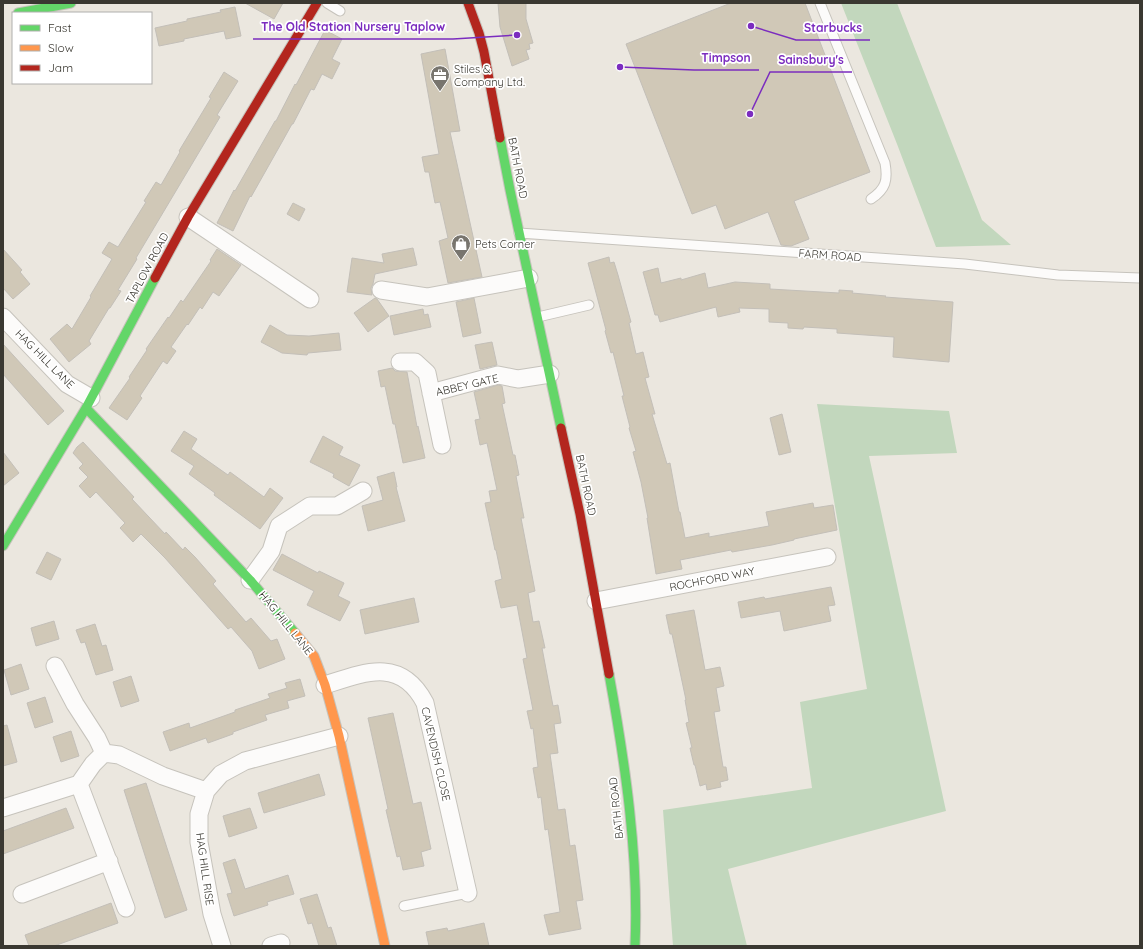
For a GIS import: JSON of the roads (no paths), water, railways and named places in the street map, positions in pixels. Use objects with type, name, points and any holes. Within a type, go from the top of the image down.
[{"type":"street","points":[[23,12],[71,3]]},
{"type":"street","name":"TAPLOW ROAD","points":[[3,546],[88,403],[188,218],[317,3]]},
{"type":"street","name":"BATH ROAD","points":[[468,3],[480,34]]},
{"type":"street","name":"BATH ROAD","points":[[477,3],[480,34],[510,190],[580,514],[618,723],[632,833],[636,922],[634,946]]},
{"type":"street","points":[[188,218],[310,299]]},
{"type":"street","points":[[381,290],[427,297],[529,278]]},
{"type":"street","name":"HAG HILL LANE","points":[[3,316],[67,384],[88,403],[250,580],[310,652],[320,671],[340,736],[385,946]]},
{"type":"street","name":"ABBEY GATE","points":[[400,362],[415,362],[427,373],[442,445]]},
{"type":"street","name":"ABBEY GATE","points":[[431,393],[498,375],[518,379],[550,374]]},
{"type":"street","points":[[250,580],[271,551],[280,526],[310,506],[337,506],[363,491]]},
{"type":"street","name":"ROCHFORD WAY","points":[[596,601],[827,557]]},
{"type":"street","points":[[55,666],[75,704],[97,738],[104,753]]},
{"type":"street","name":"CAVENDISH CLOSE","points":[[325,685],[360,674],[371,672],[390,672],[407,680],[421,695],[425,704],[468,894]]},
{"type":"street","name":"HAG HILL RISE","points":[[222,946],[212,914],[199,842],[199,814],[206,791],[221,774],[245,761],[340,736]]},
{"type":"street","points":[[3,808],[79,784],[93,764],[104,753]]},
{"type":"street","points":[[104,753],[120,755],[163,776],[206,791]]},
{"type":"street","points":[[79,784],[126,908]]},
{"type":"street","points":[[22,894],[108,862]]},
{"type":"lane","points":[[327,3],[340,11]]},
{"type":"lane","points":[[820,3],[885,163],[887,173],[883,189],[871,199]]},
{"type":"lane","name":"FARM ROAD","points":[[519,233],[965,264],[1058,275],[1140,278]]},
{"type":"lane","points":[[538,317],[589,305]]},
{"type":"lane","points":[[404,906],[468,894]]},
{"type":"place","name":"Starbucks","points":[[751,26]]},
{"type":"place","name":"The Old Station Nursery Taplow","points":[[517,35]]},
{"type":"place","name":"Timpson","points":[[620,67]]},
{"type":"place","name":"Stiles & Company Ltd.","points":[[440,92]]},
{"type":"place","name":"Sainsbury's","points":[[750,114]]},
{"type":"place","name":"Pets Corner","points":[[461,261]]}]
